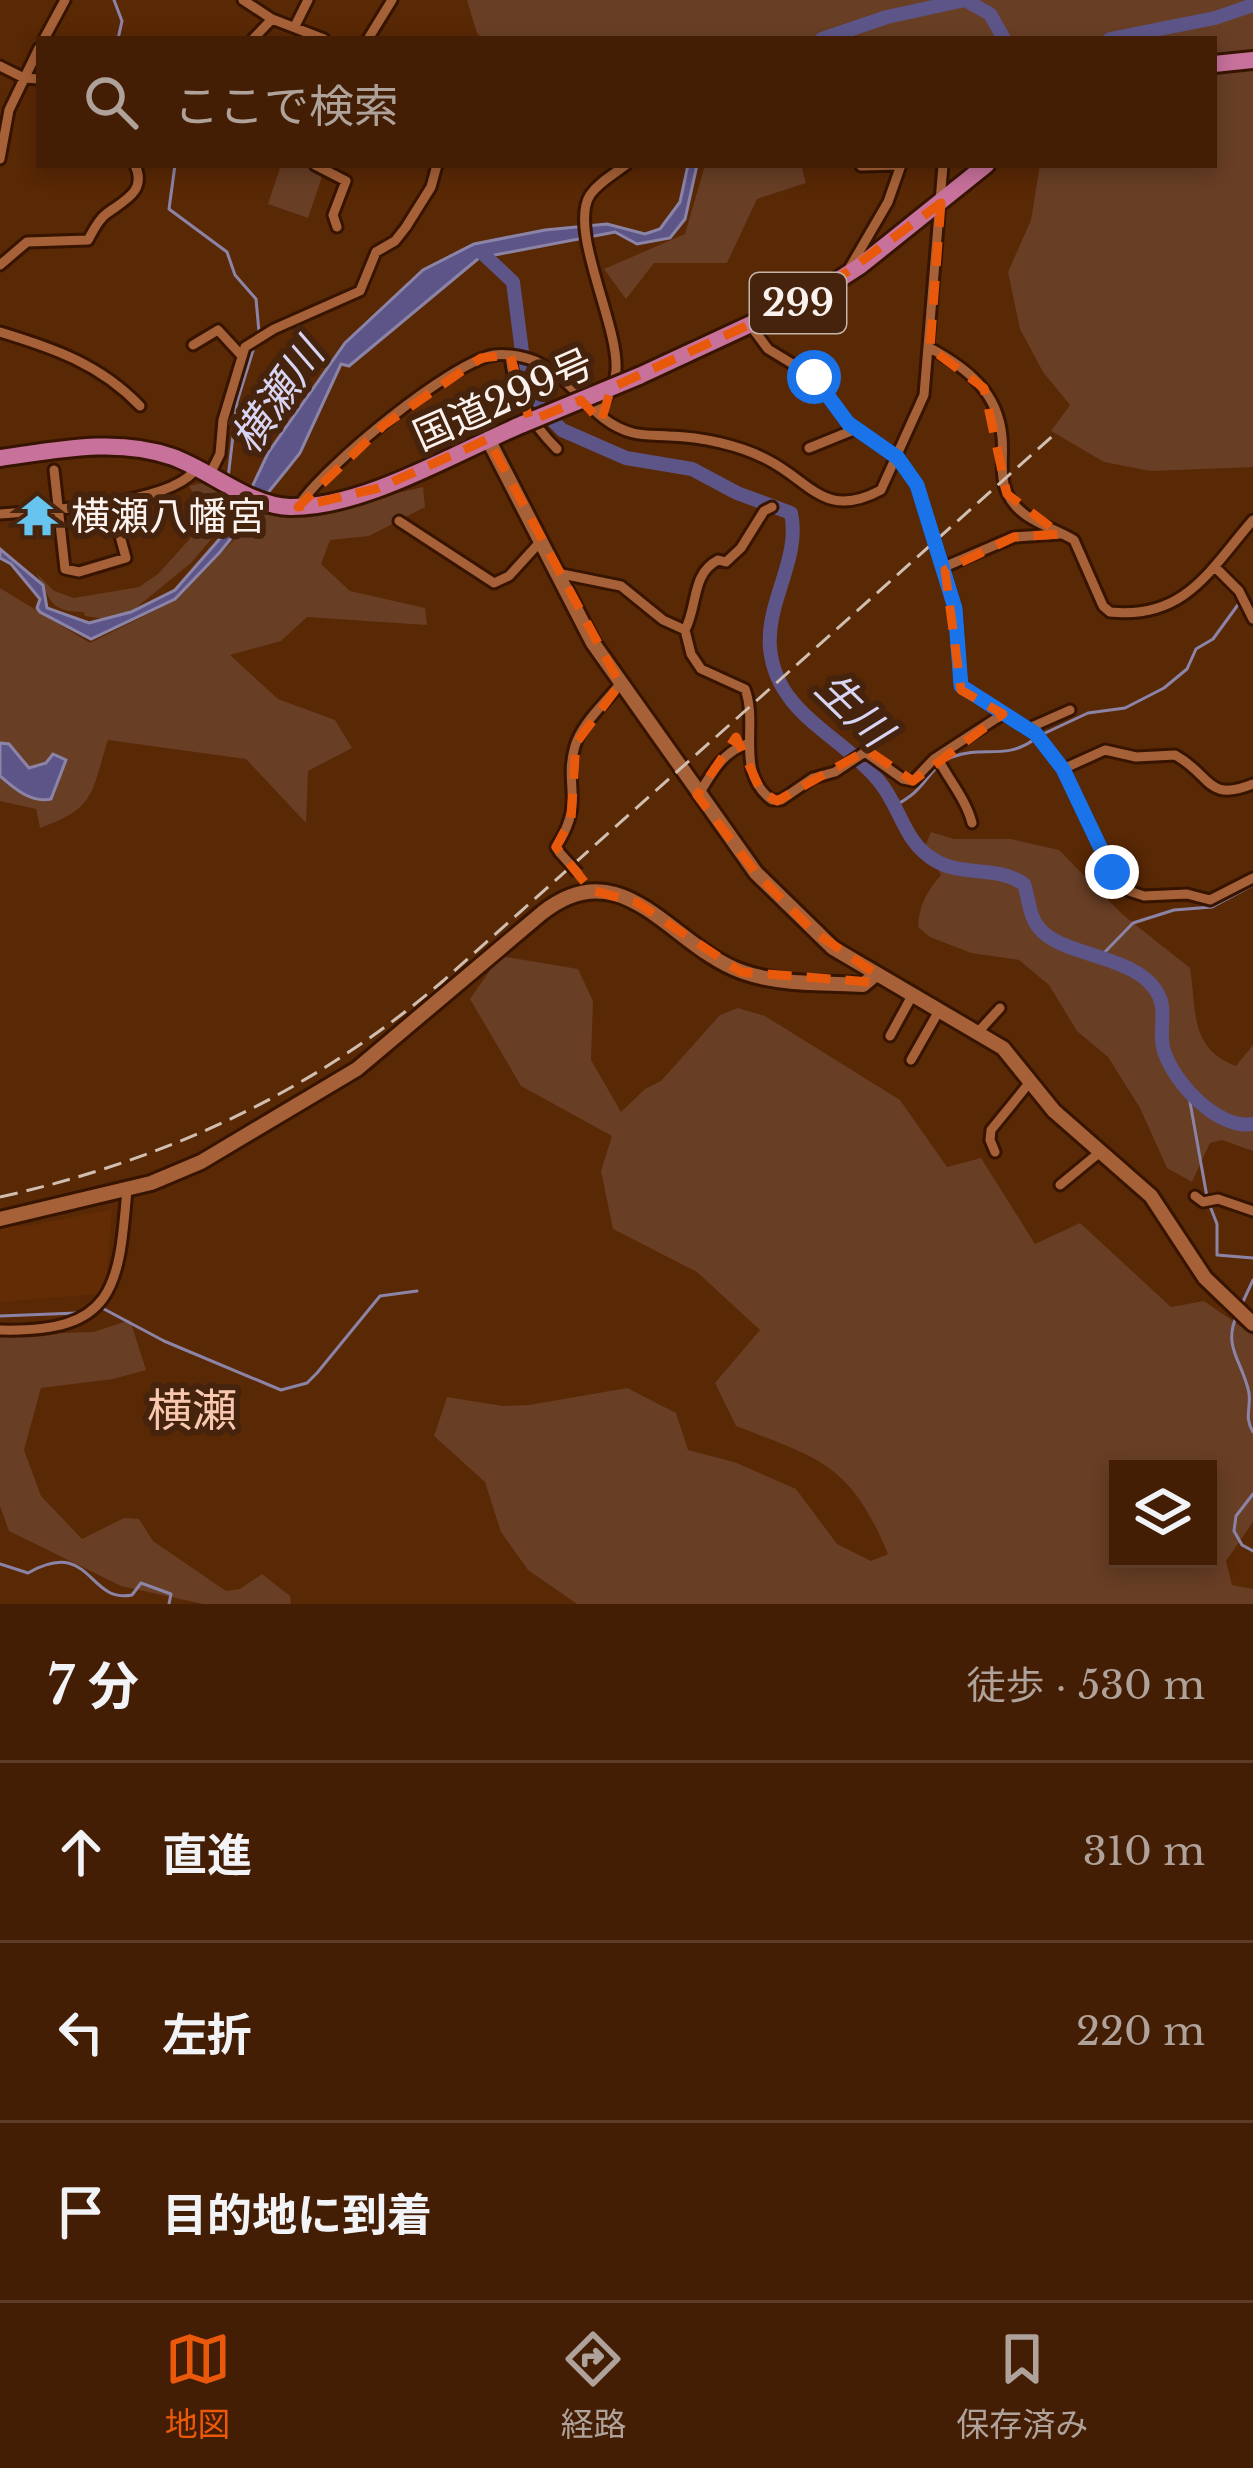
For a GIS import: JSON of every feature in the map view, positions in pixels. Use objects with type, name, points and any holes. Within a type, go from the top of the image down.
[{"type":"highway","points":[[1217,64],[1253,60]]},
{"type":"highway","name":"国道299号","points":[[1,462],[117,446],[163,454],[262,500],[298,507],[379,488],[751,326],[844,277],[982,168]]},
{"type":"street","points":[[46,36],[64,0]]},
{"type":"street","points":[[243,0],[272,19],[317,36]]},
{"type":"street","points":[[295,26],[308,0]]},
{"type":"street","points":[[370,36],[392,0]]},
{"type":"street","points":[[256,36],[272,19]]},
{"type":"street","points":[[0,159],[9,110],[36,54]]},
{"type":"street","points":[[0,66],[36,79]]},
{"type":"street","points":[[0,265],[27,242],[88,240],[99,220],[120,206],[139,184],[136,168]]},
{"type":"street","points":[[321,168],[346,181],[333,214],[337,227]]},
{"type":"street","points":[[0,514],[154,495],[208,473],[220,454],[223,420],[241,355],[266,334],[356,295],[376,252],[394,241],[415,213],[431,187],[435,168]]},
{"type":"street","points":[[597,413],[616,370],[610,318],[591,267],[587,199],[623,168]]},
{"type":"street","points":[[844,277],[876,225],[900,168]]},
{"type":"street","points":[[298,507],[318,479],[427,391],[481,358],[514,356],[539,363],[597,413],[632,433],[690,438],[761,456],[807,490],[832,500],[863,498],[881,490],[924,395],[943,168]]},
{"type":"street","points":[[751,326],[768,349],[814,377],[856,429],[898,458],[917,485],[955,608],[961,686],[1036,734],[1063,769],[1102,854],[1129,891],[1210,900],[1253,878]]},
{"type":"street","points":[[193,345],[218,330],[241,355]]},
{"type":"street","points":[[0,332],[49,345],[92,366],[140,406]]},
{"type":"street","points":[[930,348],[967,369],[984,388],[1000,428],[1007,494],[1034,521],[1060,534]]},
{"type":"street","points":[[514,356],[512,375],[535,428],[557,448]]},
{"type":"street","points":[[809,448],[856,429]]},
{"type":"street","points":[[488,439],[586,632],[756,873],[813,932],[1003,1048],[1054,1111],[1165,1212],[1205,1278],[1243,1315]]},
{"type":"street","points":[[54,470],[65,569],[79,572],[126,558],[111,502]]},
{"type":"street","points":[[772,507],[764,511],[736,554],[726,562],[708,565],[685,630],[701,669],[745,689],[752,714],[747,744],[761,791],[772,800],[781,800],[813,778],[870,753],[892,773],[913,781],[1003,713]]},
{"type":"street","points":[[944,567],[1014,537],[1070,536],[1103,606],[1110,612],[1127,612],[1180,598],[1219,570],[1228,548],[1253,520]]},
{"type":"street","points":[[399,521],[494,583],[509,575],[540,542]]},
{"type":"street","points":[[1219,570],[1252,615]]},
{"type":"street","points":[[557,573],[622,586],[663,620],[685,630]]},
{"type":"street","points":[[591,890],[556,847],[574,806],[576,743],[620,684]]},
{"type":"street","points":[[1036,734],[1070,710]]},
{"type":"street","points":[[698,795],[721,760],[732,749],[747,744]]},
{"type":"street","points":[[1063,769],[1115,750],[1136,757],[1175,755],[1229,794],[1253,784]]},
{"type":"street","points":[[938,758],[968,806],[972,823]]},
{"type":"street","points":[[0,1220],[184,1171],[339,1082],[567,896],[591,890],[613,892],[636,902],[713,957],[760,977],[862,985],[876,974]]},
{"type":"street","points":[[890,1036],[913,994]]},
{"type":"street","points":[[979,1031],[1000,1008]]},
{"type":"street","points":[[910,1060],[940,1010]]},
{"type":"street","points":[[995,1152],[991,1130],[1030,1082]]},
{"type":"street","points":[[1060,1186],[1100,1152]]},
{"type":"street","points":[[0,1330],[59,1328],[92,1311],[117,1269],[127,1189]]},
{"type":"street","points":[[1195,1196],[1203,1202],[1218,1198],[1253,1211]]},
{"type":"highlighted area","points":[[941,203],[930,348],[984,388],[1007,494],[1060,534],[1014,537],[945,570],[961,690],[1003,714],[913,781],[867,750],[777,801],[761,791],[736,737],[697,795],[756,873],[813,931],[876,974],[870,982],[741,972],[636,902],[591,890],[556,847],[571,819],[576,743],[620,684],[488,439],[379,488],[298,507],[384,425],[481,358],[510,355],[530,421],[581,400],[601,422],[611,388],[818,293]]},
{"type":"shaded area","points":[[467,0],[1253,0],[1253,467],[1151,471],[1104,462],[1051,431],[1070,405],[1043,372],[1020,329],[1008,272],[1031,220],[1040,168],[1217,168],[1217,36],[477,33]]},
{"type":"shaded area","points":[[280,168],[312,168],[323,174],[308,218],[268,204]]},
{"type":"shaded area","points":[[687,168],[696,168],[685,219],[670,238],[637,244],[615,232],[479,258],[349,366],[341,364],[300,453],[220,552],[175,599],[91,639],[40,612],[40,599],[11,564],[0,558],[0,549],[43,585],[47,608],[89,623],[131,612],[175,590],[223,535],[268,453],[345,343],[423,270],[474,244],[545,230],[607,224],[645,234],[660,229],[680,202]]},
{"type":"shaded area","points":[[704,168],[802,168],[806,183],[757,199],[727,263],[654,263],[626,299],[604,269],[685,234]]},
{"type":"shaded area","points":[[202,483],[240,504],[234,512],[221,515],[212,538],[192,562],[131,612],[104,619],[53,603],[36,573],[54,591],[74,598],[139,587],[158,574],[196,532],[183,523],[182,516],[201,507],[189,486]]},
{"type":"shaded area","points":[[423,487],[425,507],[369,536],[330,540],[321,564],[350,591],[425,608],[427,625],[307,617],[281,641],[230,655],[278,699],[335,720],[352,748],[308,771],[306,823],[246,759],[108,740],[89,796],[59,821],[40,828],[36,809],[0,801],[0,588],[90,643],[176,600],[265,513],[308,514]]},
{"type":"shaded area","points":[[0,743],[9,744],[29,768],[46,763],[53,754],[66,760],[51,799],[29,797],[0,776]]},
{"type":"shaded area","points":[[931,832],[954,839],[1011,839],[1059,850],[1122,914],[1190,968],[1198,1027],[1210,1049],[1236,1066],[1253,1045],[1253,1151],[1222,1140],[1210,1143],[1192,1182],[1167,1168],[1140,1108],[1108,1057],[1077,1031],[1049,985],[1019,960],[971,953],[930,937],[918,927],[925,899],[941,875],[926,844]]},
{"type":"shaded area","points":[[500,956],[578,969],[593,1001],[591,1060],[621,1112],[661,1081],[720,1015],[738,1008],[765,1016],[900,1100],[947,1167],[981,1158],[1035,1244],[1080,1223],[1171,1307],[1204,1301],[1253,1335],[1253,1522],[1226,1561],[1232,1585],[1253,1589],[1253,1604],[577,1604],[528,1570],[501,1532],[485,1482],[434,1436],[447,1397],[529,1405],[627,1388],[676,1413],[688,1450],[734,1462],[796,1489],[837,1544],[871,1561],[888,1554],[861,1501],[830,1469],[791,1447],[736,1426],[715,1383],[760,1330],[697,1272],[613,1229],[601,1171],[612,1136],[521,1086],[470,999]]},
{"type":"shaded area","points":[[112,1209],[107,1274],[98,1294],[0,1302],[0,1226],[28,1226]]},
{"type":"shaded area","points":[[130,1320],[146,1370],[41,1388],[24,1450],[41,1496],[82,1539],[124,1518],[139,1519],[153,1541],[226,1591],[240,1589],[262,1574],[290,1596],[291,1604],[203,1604],[121,1586],[9,1531],[0,1506],[0,1335],[93,1332]]},
{"type":"waterway","points":[[114,0],[122,21],[119,36]]},
{"type":"waterway","name":"横瀬川","points":[[831,36],[887,17],[965,0],[990,14],[1002,36]]},
{"type":"waterway","name":"横瀬川","points":[[1125,36],[1215,18],[1253,5]]},
{"type":"waterway","points":[[175,168],[169,209],[227,252],[235,275],[256,299],[259,332]]},
{"type":"waterway","name":"生川","points":[[481,252],[513,282],[526,383],[534,401],[562,430],[626,458],[692,469],[737,493],[791,513],[791,547],[770,631],[775,671],[797,707],[878,780],[916,844],[947,866],[1002,875],[1024,884],[1033,918],[1050,938],[1119,964],[1149,982],[1159,996],[1162,1044],[1177,1077],[1212,1112],[1226,1120],[1253,1124]]},
{"type":"waterway","points":[[228,478],[237,402],[254,347]]},
{"type":"waterway","points":[[1043,734],[1088,713],[1125,708],[1164,688],[1187,669],[1196,649],[1213,639],[1240,602]]},
{"type":"waterway","points":[[893,807],[952,757],[1014,749],[1035,739]]},
{"type":"waterway","points":[[1102,955],[1133,923],[1174,910],[1212,907],[1253,885]]},
{"type":"waterway","points":[[1188,1091],[1207,1197]]},
{"type":"waterway","points":[[1210,1206],[1217,1224],[1217,1255],[1253,1258]]},
{"type":"waterway","points":[[1241,1306],[1253,1280]]},
{"type":"waterway","points":[[104,1309],[164,1341],[281,1390],[307,1383],[380,1296],[417,1291]]},
{"type":"waterway","points":[[0,1316],[77,1313]]},
{"type":"waterway","points":[[1237,1315],[1233,1346],[1249,1393],[1253,1432]]},
{"type":"waterway","points":[[1253,1494],[1236,1516],[1234,1531],[1242,1545],[1253,1551]]},
{"type":"waterway","points":[[0,1564],[28,1573],[65,1563],[117,1595],[132,1595],[141,1583],[171,1594],[169,1604]]},
{"type":"railway","points":[[0,1197],[121,1163],[235,1117],[393,1021],[1057,432]]},
{"type":"place","name":"横瀬八幡宮","points":[[37,516]]},
{"type":"district","name":"横瀬","points":[[192,1410]]},
{"type":"route","points":[[814,377],[848,423],[898,458],[917,485],[955,608],[961,686],[1036,734],[1063,769],[1112,872]]}]
